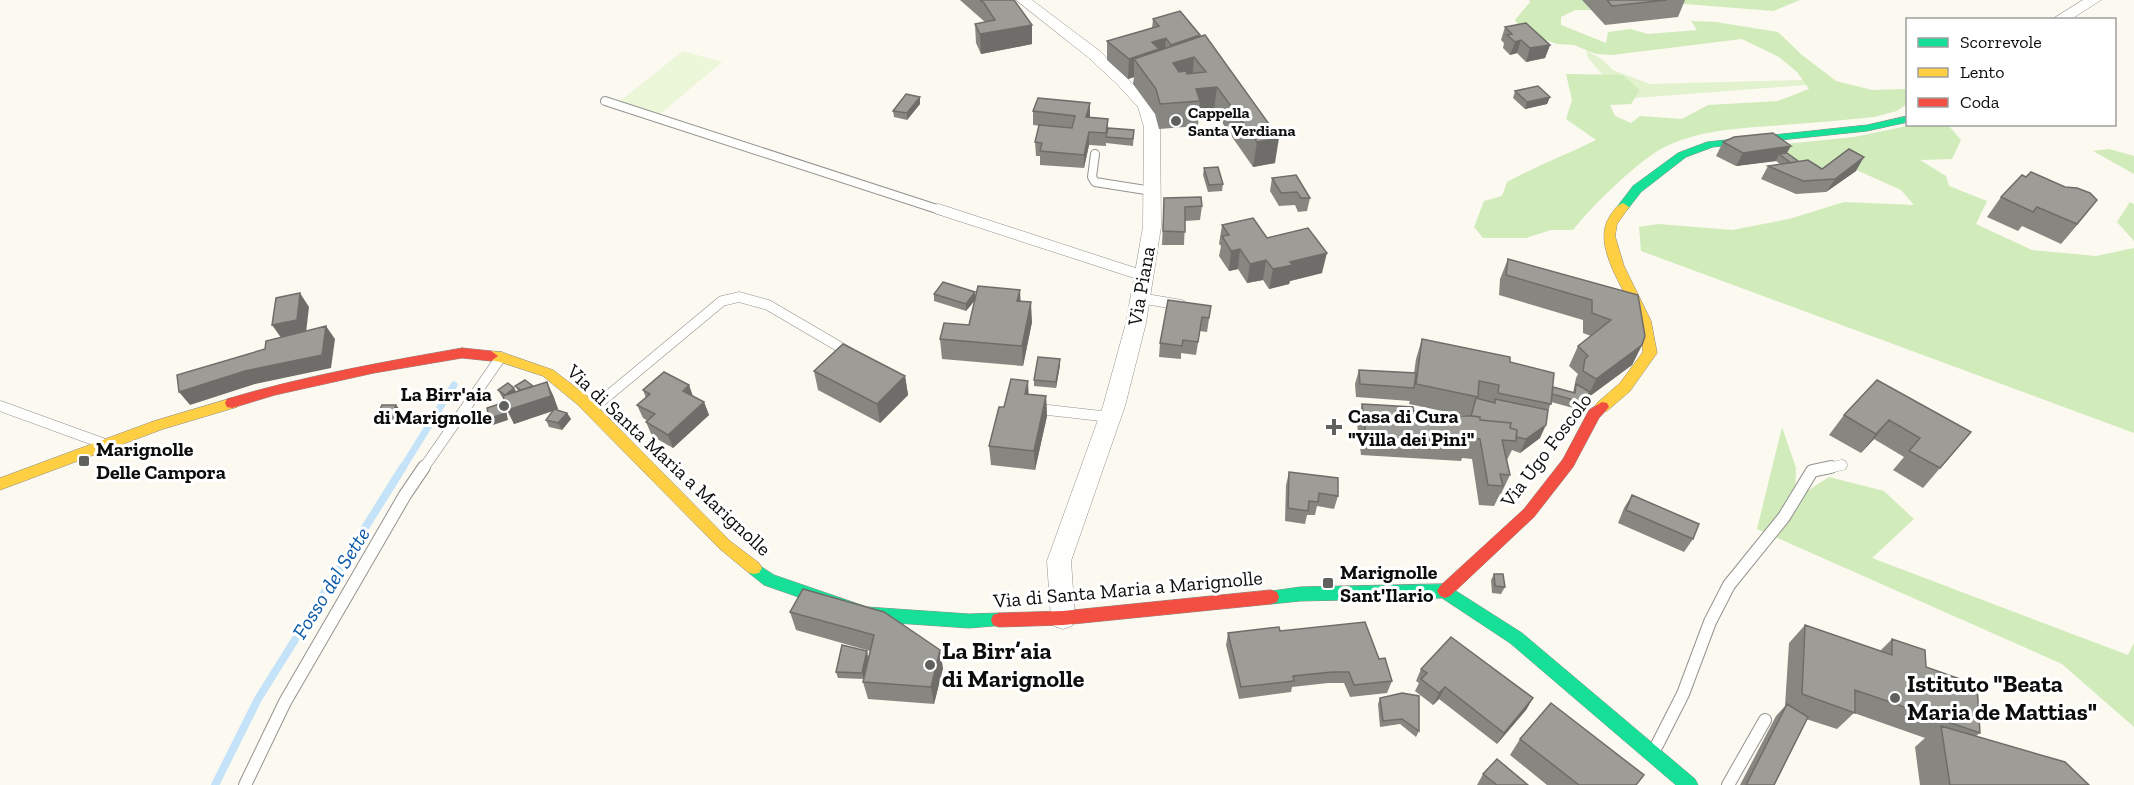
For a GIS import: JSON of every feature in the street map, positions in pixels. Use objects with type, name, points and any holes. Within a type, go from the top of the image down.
[{"type":"street","name":"Via Piana","points":[[1023,0],[1095,55],[1123,81],[1146,106],[1152,127],[1152,227],[1136,323],[1110,417],[1059,561],[1063,618]]},
{"type":"street","points":[[2062,18],[2094,0]]},
{"type":"street","name":"Via Ugo Foscolo","points":[[1445,591],[1529,513],[1568,464],[1594,414],[1625,387],[1650,354],[1647,323],[1617,263],[1609,234],[1613,219],[1637,189],[1682,155],[1711,144],[1867,128],[1906,119]]},
{"type":"street","name":"Via di Santa Maria a Marignolle","points":[[0,484],[105,444],[275,390],[374,368],[462,353],[501,357],[548,373],[592,409],[725,545],[769,580],[867,614],[969,621],[1063,618],[1300,594],[1445,591]]},
{"type":"street","points":[[1445,591],[1516,638],[1689,785]]},
{"type":"lane","points":[[605,101],[1144,276]]},
{"type":"lane","points":[[1095,154],[1092,177],[1095,182],[1152,191]]},
{"type":"lane","points":[[592,409],[722,301],[739,297],[768,305],[855,357]]},
{"type":"lane","points":[[1140,298],[1187,306]]},
{"type":"lane","points":[[245,785],[285,702],[405,495],[501,357]]},
{"type":"lane","points":[[0,406],[105,444]]},
{"type":"lane","points":[[1039,409],[1110,417]]},
{"type":"lane","points":[[1653,754],[1683,694],[1710,622],[1729,585],[1784,517],[1812,471],[1842,465]]},
{"type":"lane","points":[[1728,785],[1765,720]]},
{"type":"green space","points":[[1529,0],[1582,0],[1591,10],[1575,10],[1561,17],[1561,25],[1606,43],[1608,32],[1630,29],[1648,34],[1697,30],[1691,21],[1716,22],[1778,32],[1802,55],[1836,81],[1872,90],[1906,89],[1906,105],[1897,111],[1874,117],[1724,130],[1682,140],[1645,160],[1604,196],[1573,230],[1551,230],[1526,238],[1483,238],[1474,227],[1484,201],[1502,196],[1507,182],[1596,140],[1566,119],[1572,100],[1566,74],[1623,75],[1640,90],[1631,104],[1610,105],[1615,116],[1631,123],[1640,116],[1682,119],[1708,105],[1778,101],[1809,89],[1797,72],[1779,57],[1742,39],[1612,55],[1596,54],[1574,45],[1557,44],[1522,32],[1515,20],[1530,2]]},
{"type":"green space","points":[[1636,0],[1800,0],[1773,11]]},
{"type":"green space","points":[[1586,50],[1603,60],[1613,70],[1650,84],[1803,80],[1807,85],[1635,98],[1640,90],[1623,75],[1603,75],[1588,58]]},
{"type":"green space","points":[[683,51],[722,62],[660,114],[619,102]]},
{"type":"green space","points":[[1907,126],[1949,126],[1961,140],[1952,159],[1920,160],[1946,176],[1949,186],[1987,201],[1976,224],[2032,250],[2096,256],[2134,248],[2134,433],[1641,251],[1639,227],[1658,224],[1732,230],[1789,219],[1844,202],[1914,205],[1901,190],[1841,163],[1830,171],[1801,173],[1766,146],[1854,137]]},
{"type":"green space","points":[[2109,149],[2134,156],[2134,174],[2093,151]]},
{"type":"green space","points":[[2130,202],[2134,204],[2134,241],[2117,222]]},
{"type":"green space","points":[[1782,427],[1796,468],[1795,499],[1829,477],[1884,491],[1914,519],[1872,558],[2128,655],[2134,643],[2134,727],[2062,664],[1757,529]]},
{"type":"building","points":[[980,0],[1014,0],[1032,25],[980,34],[975,24],[995,20]]},
{"type":"building","points":[[1607,0],[1667,0],[1612,6]]},
{"type":"building","points":[[1180,11],[1200,35],[1171,45],[1166,38],[1152,42],[1159,49],[1129,59],[1107,41],[1159,26],[1153,19]]},
{"type":"building","points":[[1526,23],[1550,45],[1530,48],[1521,40],[1515,42],[1507,35],[1512,34],[1505,27]]},
{"type":"building","points":[[1205,35],[1279,138],[1257,142],[1217,87],[1196,89],[1200,101],[1160,104],[1156,89],[1134,59]],"holes":[[[1194,57],[1206,72],[1187,74],[1186,71],[1179,72],[1173,63]]]},
{"type":"building","points":[[1538,86],[1550,97],[1527,102],[1515,91]]},
{"type":"building","points":[[906,94],[920,97],[907,113],[893,111]]},
{"type":"building","points":[[1038,98],[1090,103],[1086,117],[1108,119],[1106,133],[1089,132],[1084,155],[1040,151],[1042,143],[1035,142],[1039,125],[1072,128],[1075,116],[1033,111]]},
{"type":"building","points":[[1108,128],[1134,130],[1133,139],[1106,137]]},
{"type":"building","points":[[1773,133],[1791,146],[1743,153],[1723,142],[1734,137]]},
{"type":"building","points":[[1849,149],[1864,157],[1835,179],[1803,181],[1768,166],[1808,160],[1822,169]]},
{"type":"building","points":[[1787,153],[1798,161],[1791,163],[1779,154]]},
{"type":"building","points":[[1218,167],[1223,184],[1209,185],[1204,168]]},
{"type":"building","points":[[2031,172],[2065,187],[2077,188],[2090,193],[2097,200],[2077,224],[2037,207],[2033,212],[2001,197],[2022,175],[2026,177]]},
{"type":"building","points":[[1296,175],[1310,198],[1301,198],[1297,192],[1281,193],[1272,178]]},
{"type":"building","points":[[1201,197],[1202,206],[1185,207],[1185,232],[1163,231],[1164,198]]},
{"type":"building","points":[[1253,218],[1267,238],[1308,228],[1327,253],[1290,262],[1293,265],[1273,269],[1266,260],[1250,264],[1240,249],[1231,251],[1222,236],[1229,235],[1222,225]]},
{"type":"building","points":[[1508,259],[1638,295],[1645,336],[1642,345],[1596,379],[1583,371],[1585,359],[1588,356],[1578,346],[1611,320],[1592,313],[1592,300],[1506,275]]},
{"type":"building","points":[[943,282],[975,292],[966,304],[934,294]]},
{"type":"building","points":[[978,286],[1020,290],[1017,301],[1031,302],[1022,346],[940,339],[944,323],[969,325]]},
{"type":"building","points":[[300,293],[297,320],[272,325],[276,298]]},
{"type":"building","points":[[1168,300],[1211,306],[1209,318],[1202,317],[1198,342],[1183,340],[1182,346],[1160,343]]},
{"type":"building","points":[[326,326],[322,355],[245,371],[179,392],[177,375],[265,349],[266,341]]},
{"type":"building","points":[[1422,339],[1510,357],[1510,362],[1554,373],[1551,404],[1498,393],[1499,385],[1479,381],[1478,397],[1416,384]]},
{"type":"building","points":[[843,344],[905,376],[877,404],[814,371]]},
{"type":"building","points":[[1038,357],[1060,359],[1056,382],[1034,380]]},
{"type":"building","points":[[1359,370],[1416,373],[1414,388],[1360,384]]},
{"type":"building","points":[[664,372],[689,385],[683,391],[704,402],[668,435],[646,422],[655,414],[637,405],[650,394],[643,390]]},
{"type":"building","points":[[1011,379],[1028,381],[1025,394],[1046,396],[1034,451],[989,446],[999,407],[1004,407]]},
{"type":"building","points":[[525,380],[533,386],[521,390],[515,386]]},
{"type":"building","points":[[1877,380],[1971,432],[1940,468],[1909,451],[1920,438],[1889,420],[1876,434],[1844,415]]},
{"type":"building","points":[[547,382],[551,396],[507,410],[503,396]]},
{"type":"building","points":[[508,383],[514,388],[505,395],[498,390]]},
{"type":"building","points":[[1576,384],[1590,392],[1581,402],[1552,394],[1553,387],[1575,393]]},
{"type":"building","points":[[1476,398],[1495,403],[1495,399],[1548,410],[1546,425],[1526,439],[1516,437],[1517,430],[1510,428],[1511,423],[1480,420],[1480,417],[1471,416]]},
{"type":"building","points":[[502,403],[504,414],[489,418],[487,408]]},
{"type":"building","points":[[1362,404],[1413,407],[1415,417],[1458,420],[1457,416],[1472,416],[1480,417],[1480,420],[1511,423],[1510,428],[1517,430],[1516,441],[1502,440],[1510,475],[1500,474],[1503,486],[1488,485],[1480,439],[1467,438],[1468,442],[1366,436]]},
{"type":"building","points":[[382,405],[396,405],[390,418],[376,418]]},
{"type":"building","points":[[554,409],[567,413],[558,423],[546,420]]},
{"type":"building","points":[[1289,472],[1338,478],[1338,496],[1319,493],[1318,502],[1309,501],[1308,511],[1288,508]]},
{"type":"building","points":[[1632,495],[1699,524],[1693,539],[1626,510]]},
{"type":"building","points":[[1494,574],[1503,574],[1505,587],[1495,586]]},
{"type":"building","points":[[803,589],[884,612],[940,650],[931,687],[863,682],[874,635],[790,612]]},
{"type":"building","points":[[1365,622],[1379,659],[1385,658],[1392,681],[1354,685],[1349,672],[1332,672],[1293,676],[1294,681],[1241,687],[1228,633],[1279,627],[1280,631]]},
{"type":"building","points":[[1805,625],[1892,655],[1892,639],[1925,650],[1926,667],[1977,685],[1980,733],[1855,690],[1855,713],[1802,694]]},
{"type":"building","points":[[1451,637],[1533,698],[1504,733],[1445,687],[1439,693],[1421,679],[1427,673],[1421,669]]},
{"type":"building","points":[[842,645],[867,651],[862,673],[836,672]]},
{"type":"building","points":[[1402,693],[1419,696],[1419,731],[1402,719],[1383,721],[1380,698]]},
{"type":"building","points":[[1551,703],[1644,775],[1636,785],[1579,785],[1520,739]]},
{"type":"building","points":[[1787,704],[1808,717],[1774,785],[1746,785]]},
{"type":"building","points":[[1941,726],[2065,762],[2089,785],[1950,785]]},
{"type":"building","points":[[1497,759],[1528,785],[1497,785],[1483,774]]},
{"type":"waterway","name":"Fosso del Sette","points":[[402,469],[454,385]]},
{"type":"waterway","name":"Fosso del Sette","points":[[215,785],[258,699],[403,467]]},
{"type":"traffic: fast","points":[[1623,207],[1637,189],[1682,155],[1711,144],[1867,128],[1906,119]]},
{"type":"traffic: fast","points":[[754,568],[769,580],[867,614],[969,621],[999,620]]},
{"type":"traffic: fast","points":[[1271,597],[1300,594],[1445,591],[1516,638],[1689,785]]},
{"type":"traffic: slow","points":[[1602,407],[1625,387],[1650,353],[1644,321],[1618,266],[1609,236],[1611,224],[1623,207]]},
{"type":"traffic: slow","points":[[491,356],[501,357],[548,373],[582,400],[725,545],[754,568]]},
{"type":"traffic: slow","points":[[0,484],[159,425],[232,403]]},
{"type":"traffic: jam","points":[[232,403],[275,390],[374,368],[462,353],[491,356]]},
{"type":"traffic: jam","points":[[1445,591],[1529,513],[1568,463],[1594,414],[1602,407]]},
{"type":"traffic: jam","points":[[999,620],[1063,618],[1271,597]]},
{"type":"place","name":"Cappella Santa Verdiana","points":[[1176,121]]},
{"type":"place","name":"La Birr'aia di Marignolle","points":[[504,406]]},
{"type":"place","name":"Casa di Cura \"Villa dei Pini\"","points":[[1334,427]]},
{"type":"place","name":"Marignolle Delle Campora","points":[[84,461]]},
{"type":"place","name":"Marignolle Sant'Ilario","points":[[1328,583]]},
{"type":"place","name":"La Birr’aia di Marignolle","points":[[930,665]]},
{"type":"place","name":"Istituto \"Beata Maria de Mattias\"","points":[[1895,698]]}]
